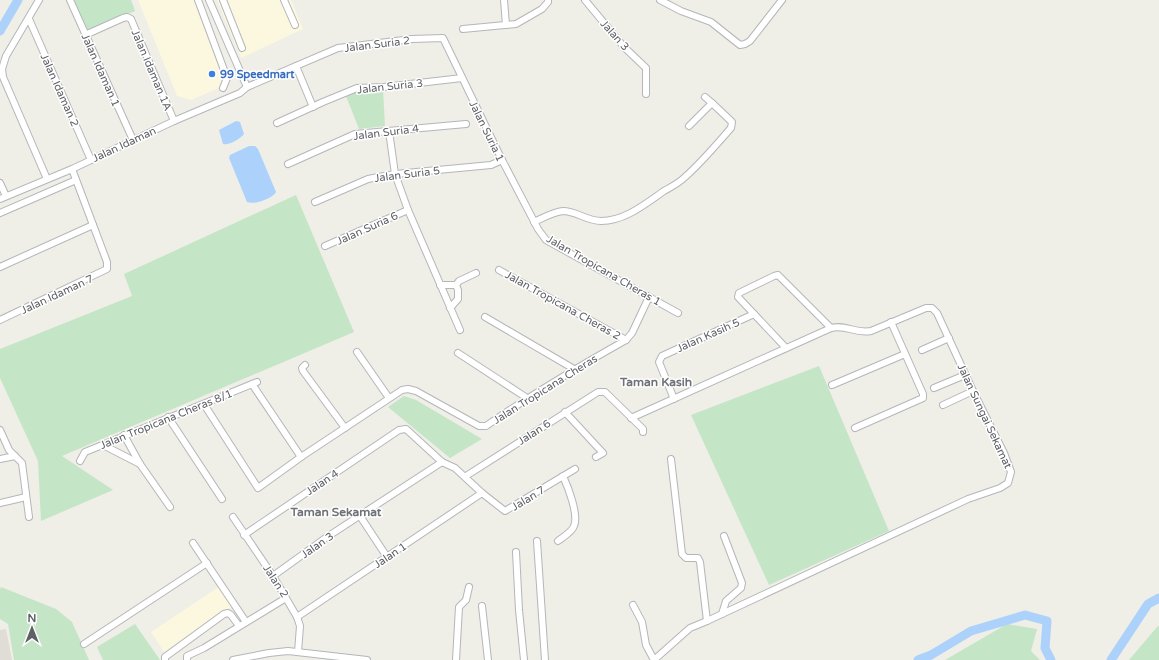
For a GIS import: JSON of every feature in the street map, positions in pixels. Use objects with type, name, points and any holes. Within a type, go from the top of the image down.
[{"type":"street","points":[[39,0],[6,56],[2,69],[3,77],[47,179]]},
{"type":"street","name":"Jalan Idaman 1","points":[[70,0],[133,140]]},
{"type":"street","points":[[198,0],[227,78],[223,88]]},
{"type":"street","points":[[209,0],[247,87]]},
{"type":"street","points":[[223,0],[242,48]]},
{"type":"street","points":[[284,0],[295,25]]},
{"type":"street","points":[[504,0],[506,25]]},
{"type":"street","points":[[463,29],[516,24],[542,9],[548,0]]},
{"type":"street","name":"Jalan 3","points":[[585,0],[624,47],[642,62],[646,68],[646,94]]},
{"type":"street","points":[[660,0],[681,11],[711,22],[740,44],[745,44],[750,41],[782,0]]},
{"type":"street","points":[[204,17],[214,13]]},
{"type":"street","name":"Jalan Idaman 1A","points":[[85,35],[123,18],[127,17],[131,19],[174,121]]},
{"type":"street","points":[[218,22],[230,17]]},
{"type":"street","name":"Jalan Idaman 2","points":[[29,19],[91,160]]},
{"type":"street","name":"Jalan Suria 2","points":[[247,87],[338,48],[412,39],[443,38]]},
{"type":"street","name":"Jalan Suria 1","points":[[443,38],[534,222]]},
{"type":"street","points":[[219,56],[230,51]]},
{"type":"street","points":[[296,66],[312,107]]},
{"type":"street","name":"Jalan Suria 3","points":[[277,123],[357,88],[384,87],[462,78]]},
{"type":"street","name":"Jalan Idaman","points":[[3,198],[72,169],[174,121],[240,93],[247,87]]},
{"type":"street","points":[[534,222],[564,211],[577,214],[588,220],[614,220],[625,216],[652,200],[684,178],[731,128],[732,122],[705,97]]},
{"type":"street","points":[[689,126],[712,103]]},
{"type":"street","name":"Jalan Suria 4","points":[[288,164],[358,133],[466,124]]},
{"type":"street","points":[[389,131],[395,174],[408,210],[460,330]]},
{"type":"street","name":"Jalan Suria 5","points":[[315,202],[368,179],[395,174],[491,165],[502,160]]},
{"type":"street","points":[[0,267],[93,225],[72,169]]},
{"type":"street","points":[[0,213],[76,180]]},
{"type":"street","points":[[0,183],[3,198]]},
{"type":"street","name":"Jalan Suria 6","points":[[325,246],[408,210]]},
{"type":"street","name":"Jalan Tropicana Cheras 1","points":[[534,222],[546,240],[678,313]]},
{"type":"street","name":"Jalan Idaman 7","points":[[0,320],[104,272],[107,269],[107,262],[93,225]]},
{"type":"street","name":"Jalan Tropicana Cheras 2","points":[[499,270],[626,340]]},
{"type":"street","points":[[440,285],[456,285],[459,281],[476,273]]},
{"type":"street","points":[[786,348],[738,297],[739,294],[778,275],[831,328]]},
{"type":"street","points":[[450,308],[458,299],[458,290],[456,285]]},
{"type":"street","name":"Jalan Tropicana Cheras","points":[[207,409],[258,488],[301,457],[402,390],[408,389],[416,391],[479,426],[486,426],[527,398],[574,369],[626,340],[632,333],[649,297]]},
{"type":"street","name":"Jalan Sungai Sekamat","points":[[631,418],[831,328],[842,326],[862,332],[871,331],[926,308],[932,308],[937,313],[965,375],[1004,454],[1011,472],[1008,483],[1000,488],[968,499],[690,628],[654,660]]},
{"type":"street","name":"Jalan Kasih 5","points":[[674,399],[659,362],[662,356],[754,314]]},
{"type":"street","points":[[485,317],[574,369]]},
{"type":"street","points":[[855,428],[923,398],[923,394],[891,322]]},
{"type":"street","points":[[922,350],[948,338]]},
{"type":"street","points":[[357,352],[390,398]]},
{"type":"street","points":[[458,353],[527,398]]},
{"type":"street","points":[[832,385],[905,354]]},
{"type":"street","points":[[305,365],[302,368],[303,371],[345,428]]},
{"type":"street","points":[[934,388],[965,375]]},
{"type":"street","name":"Jalan Tropicana Cheras 8/1","points":[[80,461],[85,452],[254,383],[301,457]]},
{"type":"street","points":[[943,405],[973,391]]},
{"type":"street","name":"Jalan 6","points":[[466,476],[598,392],[605,392],[631,418]]},
{"type":"street","points":[[565,412],[603,453],[596,457]]},
{"type":"street","points":[[168,417],[222,499]]},
{"type":"street","points":[[631,418],[643,432]]},
{"type":"street","name":"Jalan 4","points":[[244,535],[399,430],[406,429],[442,462]]},
{"type":"street","points":[[0,430],[9,450],[22,463],[29,517]]},
{"type":"street","points":[[124,435],[140,464],[170,507]]},
{"type":"street","points":[[103,445],[140,464]]},
{"type":"street","points":[[0,459],[15,456]]},
{"type":"street","points":[[671,459],[682,554],[686,558],[698,558],[700,562],[706,621]]},
{"type":"street","points":[[442,462],[455,468],[466,476],[482,493]]},
{"type":"street","name":"Jalan 3","points":[[273,576],[442,462]]},
{"type":"street","name":"Jalan 7","points":[[482,493],[505,510],[575,469]]},
{"type":"street","points":[[558,542],[574,527],[576,521],[571,495],[563,476]]},
{"type":"street","name":"Jalan 1","points":[[298,617],[482,493]]},
{"type":"street","points":[[0,503],[26,497]]},
{"type":"street","points":[[360,516],[387,557]]},
{"type":"street","name":"Jalan 2","points":[[232,517],[273,576],[298,617],[300,626],[298,652]]},
{"type":"street","points":[[722,614],[726,601],[741,588],[742,583],[724,536]]},
{"type":"street","points":[[537,541],[545,660]]},
{"type":"street","points":[[193,542],[246,622]]},
{"type":"street","points":[[516,552],[519,610],[524,660]]},
{"type":"street","points":[[84,644],[207,563]]},
{"type":"street","points":[[456,660],[459,606],[466,600],[469,587]]},
{"type":"street","points":[[187,660],[187,656],[191,653],[204,648],[286,598]]},
{"type":"street","points":[[633,605],[642,622],[646,645],[654,660]]},
{"type":"street","points":[[482,606],[488,660]]},
{"type":"street","points":[[165,660],[165,657],[224,614],[228,613],[231,615],[239,626]]},
{"type":"street","points":[[233,660],[288,651],[335,658],[367,660]]},
{"type":"street","points":[[269,653],[271,660]]},
{"type":"shaded area","points":[[138,0],[196,0],[225,78],[221,87],[191,100],[177,96]]},
{"type":"shaded area","points":[[217,0],[291,0],[303,29],[241,58]]},
{"type":"shaded area","points":[[220,586],[233,606],[164,652],[151,632]]},
{"type":"shaded area","points":[[6,629],[12,660],[0,660],[0,630]]},
{"type":"green space","points":[[74,0],[131,0],[135,11],[87,32]]},
{"type":"green space","points":[[383,90],[385,126],[359,129],[346,96],[357,91]]},
{"type":"green space","points":[[296,195],[354,332],[62,456],[113,490],[41,521],[38,461],[0,378],[0,349],[132,296],[124,274]]},
{"type":"green space","points":[[819,366],[889,531],[769,585],[691,415]]},
{"type":"green space","points":[[404,396],[416,400],[482,439],[450,458],[388,407]]},
{"type":"green space","points":[[1,587],[56,609],[72,622],[89,660],[14,660],[8,624],[0,619]]},
{"type":"green space","points":[[135,624],[160,660],[103,660],[97,647]]},
{"type":"green space","points":[[1007,624],[1037,629],[1031,651],[1040,660],[945,660]]},
{"type":"green space","points":[[1159,626],[1159,660],[1129,660],[1157,627]]},
{"type":"water","points":[[236,121],[240,122],[244,134],[234,142],[223,144],[219,130]]},
{"type":"water","points":[[249,146],[255,146],[258,149],[276,192],[267,199],[254,203],[247,202],[229,158],[230,155]]},
{"type":"waterway","points":[[0,31],[18,0]]},
{"type":"waterway","points":[[1111,660],[1148,604],[1159,598]]},
{"type":"waterway","points":[[918,660],[931,655],[971,631],[1025,615],[1047,621],[1045,648],[1051,660]]},
{"type":"place","name":"99 Speedmart","points":[[212,74]]},
{"type":"district","name":"Taman Kasih","points":[[656,382]]},
{"type":"district","name":"Taman Sekamat","points":[[336,512]]}]
